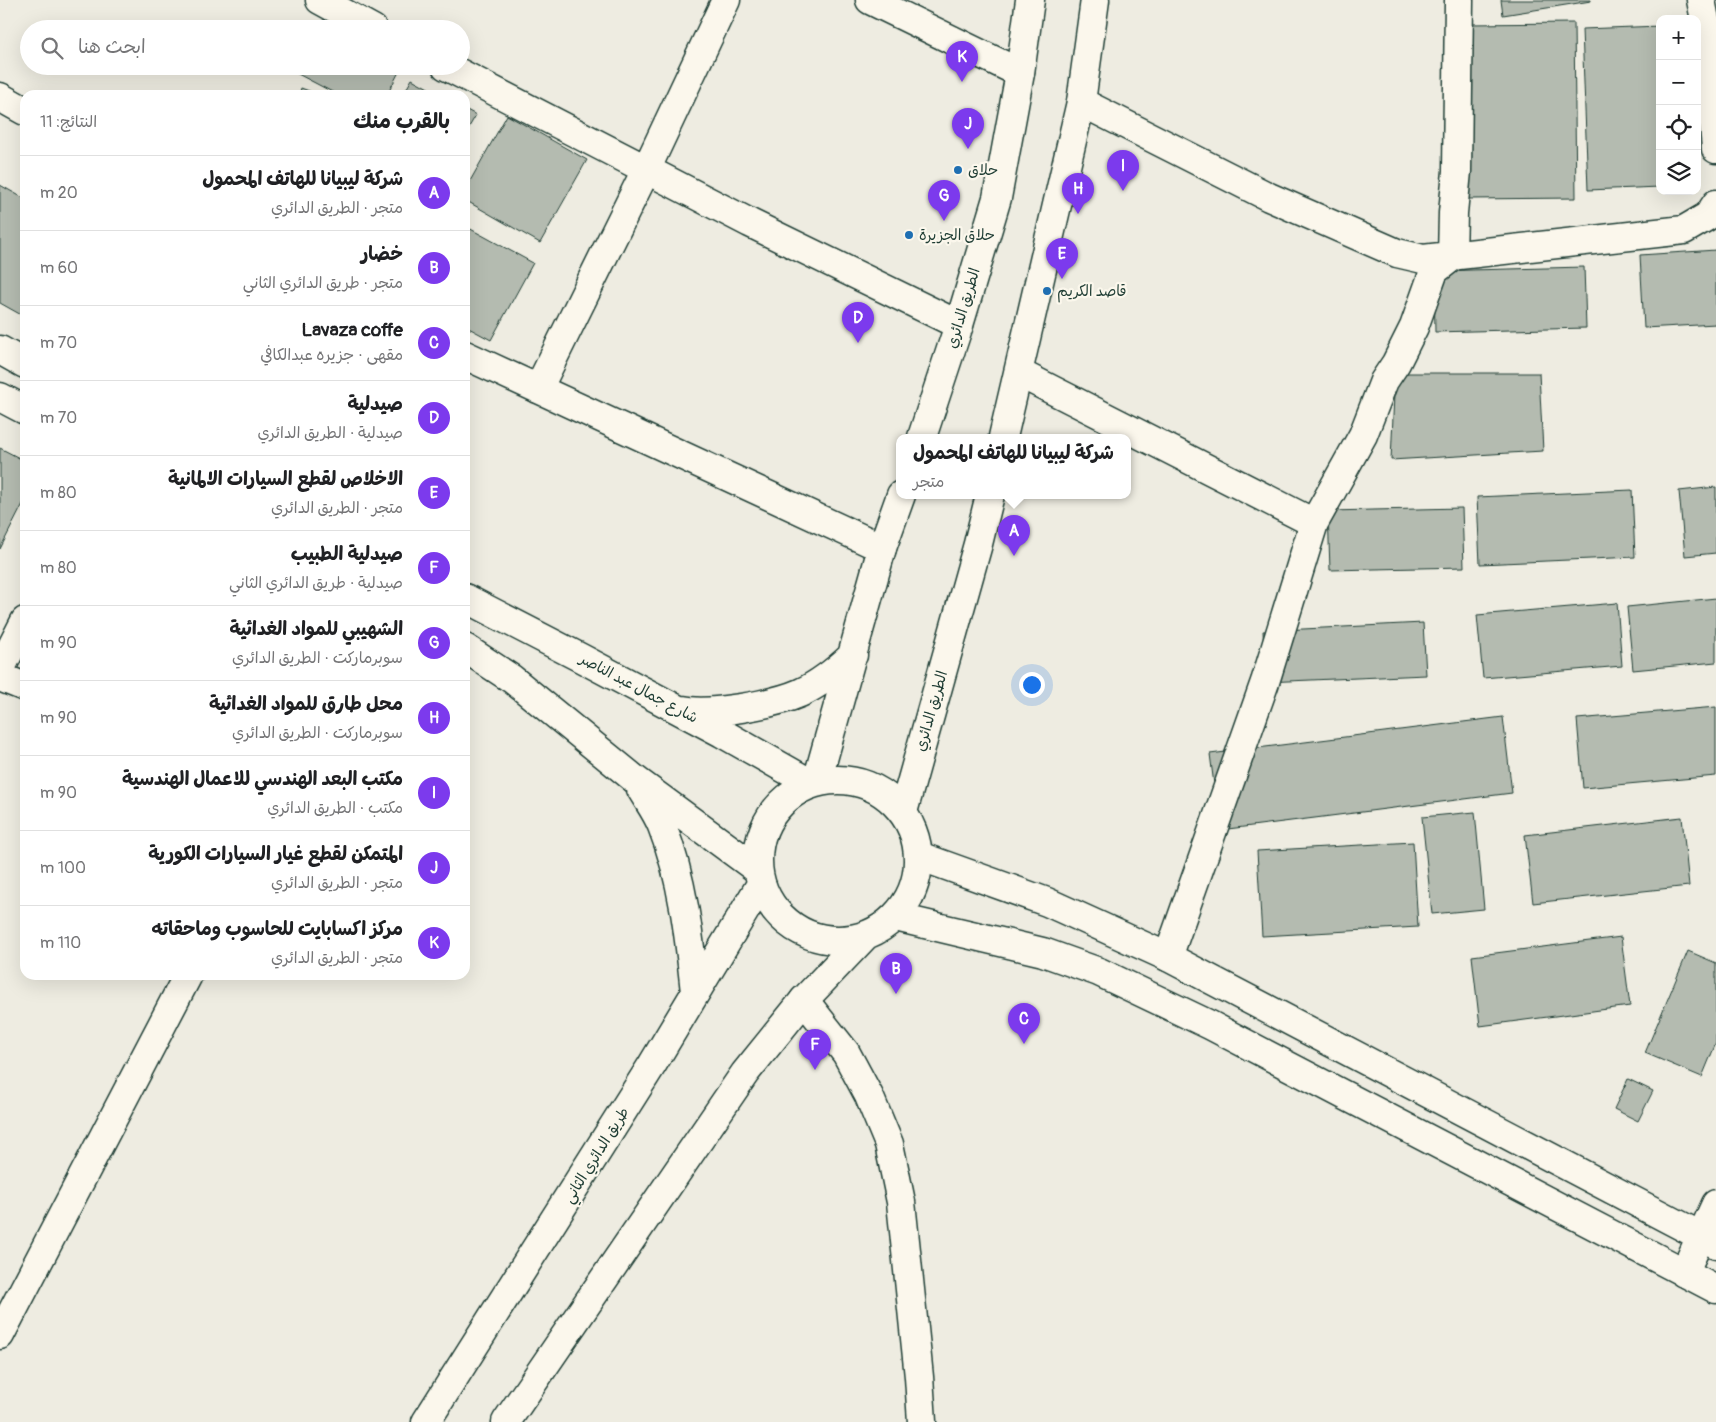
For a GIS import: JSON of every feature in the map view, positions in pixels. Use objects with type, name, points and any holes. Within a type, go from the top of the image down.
[{"type":"street","points":[[320,0],[357,20]]},
{"type":"street","points":[[538,389],[646,170],[726,0]]},
{"type":"street","points":[[870,0],[1020,73]]},
{"type":"street","name":"الطريق الدائري","points":[[923,434],[959,325],[996,198],[1020,73],[1030,0]]},
{"type":"street","points":[[1004,434],[1081,102],[1094,0]]},
{"type":"street","points":[[1452,257],[1453,213],[1457,171],[1459,0]]},
{"type":"street","points":[[1701,0],[1706,25],[1716,149]]},
{"type":"street","points":[[463,75],[646,170],[959,325]]},
{"type":"street","points":[[0,97],[20,108]]},
{"type":"street","points":[[1081,102],[1269,197],[1352,235],[1397,253],[1423,259],[1684,230],[1708,216],[1716,204]]},
{"type":"street","points":[[1168,957],[1265,682],[1314,523],[1363,435],[1384,381],[1396,363],[1414,327],[1434,271],[1452,257]]},
{"type":"street","points":[[0,350],[20,361]]},
{"type":"street","points":[[470,357],[882,548]]},
{"type":"street","points":[[1019,373],[1314,523]]},
{"type":"street","points":[[0,397],[20,407]]},
{"type":"street","points":[[814,782],[853,655],[882,548],[900,499]]},
{"type":"street","name":"الطريق الدائري","points":[[903,812],[989,499]]},
{"type":"street","name":"شارع جمال عبد الناصر","points":[[470,601],[814,782]]},
{"type":"street","points":[[0,670],[20,631]]},
{"type":"street","points":[[470,651],[519,685],[759,877]]},
{"type":"street","points":[[676,709],[690,712],[725,710],[774,702],[800,693],[833,673],[853,655]]},
{"type":"street","points":[[0,677],[20,686]]},
{"type":"street","points":[[506,1422],[745,1073],[804,1000],[864,937],[895,917],[908,899],[916,878],[919,856],[914,833],[903,812],[887,795],[865,783],[842,779],[814,782],[780,803],[762,834],[759,877],[772,907],[790,925],[814,937],[839,941],[864,937]]},
{"type":"street","points":[[637,781],[661,825],[676,868],[687,916],[695,992]]},
{"type":"street","points":[[919,856],[1046,902],[1168,957],[1708,1240]]},
{"type":"street","name":"طريق الدائري الثاني","points":[[426,1422],[648,1073],[759,877]]},
{"type":"street","points":[[895,917],[1043,952],[1099,972],[1210,1025],[1684,1274],[1716,1289]]},
{"type":"street","points":[[0,1335],[185,980]]},
{"type":"street","points":[[804,1000],[846,1053],[869,1096],[889,1144],[901,1202],[922,1422]]},
{"type":"street","points":[[1684,1274],[1708,1240],[1716,1204]]},
{"type":"building","points":[[1501,0],[1591,0],[1591,1],[1503,15]]},
{"type":"building","points":[[1574,23],[1576,198],[1469,199],[1468,24]]},
{"type":"building","points":[[1656,26],[1656,187],[1588,190],[1582,29]]},
{"type":"building","points":[[300,75],[397,75],[390,90],[328,90]]},
{"type":"building","points":[[412,79],[432,90],[406,90]]},
{"type":"building","points":[[470,112],[476,115],[470,125]]},
{"type":"building","points":[[507,115],[587,160],[540,243],[470,203],[470,181]]},
{"type":"building","points":[[0,185],[20,196],[20,314],[0,303]]},
{"type":"building","points":[[470,229],[533,263],[491,340],[470,329]]},
{"type":"building","points":[[1716,250],[1716,324],[1644,328],[1640,255]]},
{"type":"building","points":[[1584,267],[1586,328],[1435,332],[1434,271]]},
{"type":"building","points":[[1395,373],[1539,373],[1543,451],[1391,460]]},
{"type":"building","points":[[0,448],[20,458],[20,510],[0,549]]},
{"type":"building","points":[[1716,487],[1716,553],[1685,556],[1679,491]]},
{"type":"building","points":[[1632,490],[1635,557],[1480,564],[1477,497]]},
{"type":"building","points":[[1462,508],[1464,567],[1330,570],[1328,511]]},
{"type":"building","points":[[1716,598],[1716,662],[1633,670],[1627,607]]},
{"type":"building","points":[[1617,603],[1622,666],[1483,678],[1477,615]]},
{"type":"building","points":[[1423,623],[1426,675],[1265,682],[1263,631]]},
{"type":"building","points":[[1716,707],[1716,776],[1583,788],[1577,719]]},
{"type":"building","points":[[1503,717],[1512,793],[1220,830],[1210,754]]},
{"type":"building","points":[[1475,812],[1484,909],[1432,914],[1422,817]]},
{"type":"building","points":[[1682,817],[1689,886],[1533,903],[1525,835]]},
{"type":"building","points":[[1413,842],[1418,927],[1262,936],[1257,851]]},
{"type":"building","points":[[1621,937],[1630,1006],[1480,1026],[1472,956]]},
{"type":"building","points":[[1688,951],[1716,963],[1716,1043],[1702,1077],[1645,1053]]},
{"type":"building","points":[[1628,1079],[1653,1091],[1638,1121],[1614,1109]]},
{"type":"place","name":"مركز اكسابايت للحاسوب وماحقاته","points":[[962,82]]},
{"type":"place","name":"المتمكن لقطع غيار السيارات الكورية","points":[[968,149]]},
{"type":"place","name":"حلاق","points":[[958,170]]},
{"type":"place","name":"مكتب البعد الهندسي للاعمال الهندسية","points":[[1123,191]]},
{"type":"place","name":"محل طارق للمواد الغدائية","points":[[1078,214]]},
{"type":"place","name":"الشهيبي للمواد الغدائية","points":[[944,221]]},
{"type":"place","name":"حلاق الجزيرة","points":[[909,235]]},
{"type":"place","name":"الاخلاص لقطع السيارات الالمانية","points":[[1062,279]]},
{"type":"place","name":"قاصد الكريم","points":[[1047,291]]},
{"type":"place","name":"صيدلية","points":[[858,343]]},
{"type":"place","name":"شركة ليبيانا للهاتف المحمول","points":[[1014,556]]},
{"type":"place","name":"خضار","points":[[896,994]]},
{"type":"place","name":"Lavaza coffe","points":[[1024,1044]]},
{"type":"place","name":"صيدلية الطبيب","points":[[815,1070]]}]
